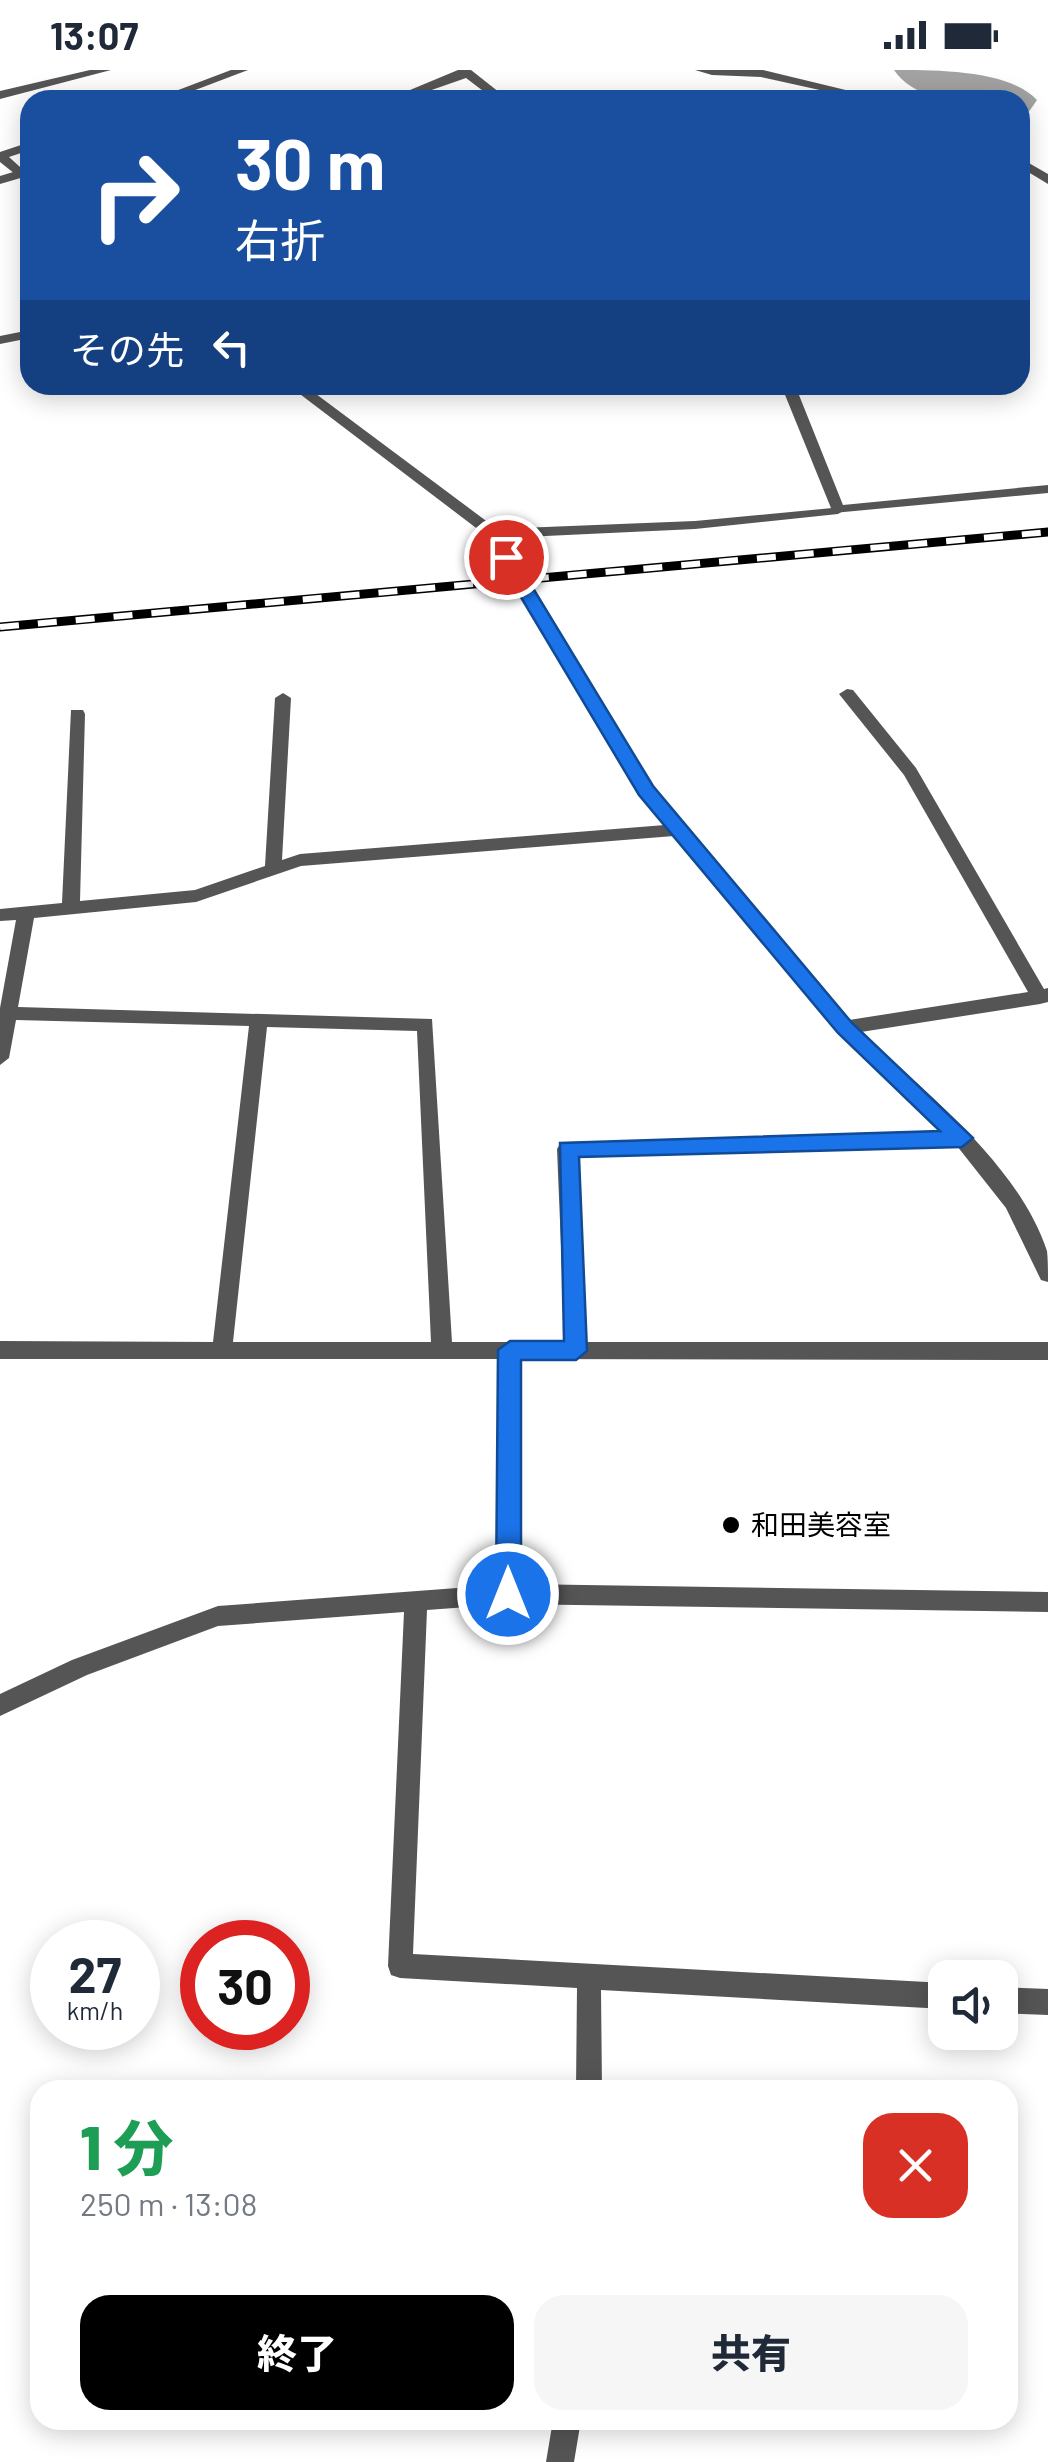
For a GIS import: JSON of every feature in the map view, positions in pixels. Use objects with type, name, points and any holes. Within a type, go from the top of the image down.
[{"type":"street","points":[[21,90],[105,70]]},
{"type":"street","points":[[186,90],[242,70]]},
{"type":"street","points":[[701,70],[761,73],[837,90]]},
{"type":"street","points":[[418,90],[466,71],[490,90]]},
{"type":"street","points":[[0,156],[20,174]]},
{"type":"street","points":[[309,395],[494,534],[646,791],[845,1028],[962,1138],[1012,1203],[1048,1274]]},
{"type":"street","points":[[792,395],[838,510]]},
{"type":"street","points":[[494,534],[696,525],[1048,489]]},
{"type":"street","points":[[845,1028],[1044,996],[910,772],[846,694]]},
{"type":"street","points":[[273,870],[284,698]]},
{"type":"street","points":[[70,910],[76,714]]},
{"type":"street","points":[[0,915],[196,896],[300,860],[679,830]]},
{"type":"street","points":[[0,1058],[26,914]]},
{"type":"street","points":[[8,1013],[426,1024],[442,1350]]},
{"type":"street","points":[[222,1350],[259,1020]]},
{"type":"street","points":[[576,1351],[567,1149],[962,1138]]},
{"type":"street","points":[[0,1350],[1048,1351]]},
{"type":"street","points":[[508,1594],[510,1350]]},
{"type":"street","points":[[0,1705],[80,1667],[218,1616],[508,1594],[1048,1602]]},
{"type":"street","points":[[416,1601],[400,1966],[928,1995]]},
{"type":"street","points":[[589,1976],[589,2080]]},
{"type":"street","points":[[1018,2001],[1048,2002]]},
{"type":"street","points":[[560,2462],[565,2430]]},
{"type":"waterway","points":[[925,70],[979,90]]},
{"type":"railway","points":[[0,627],[1048,532]]},
{"type":"place","name":"和田美容室","points":[[731,1525]]},
{"type":"route","points":[[506,557],[646,791],[845,1028],[962,1138],[567,1149],[576,1351],[510,1350],[508,1594]]}]
